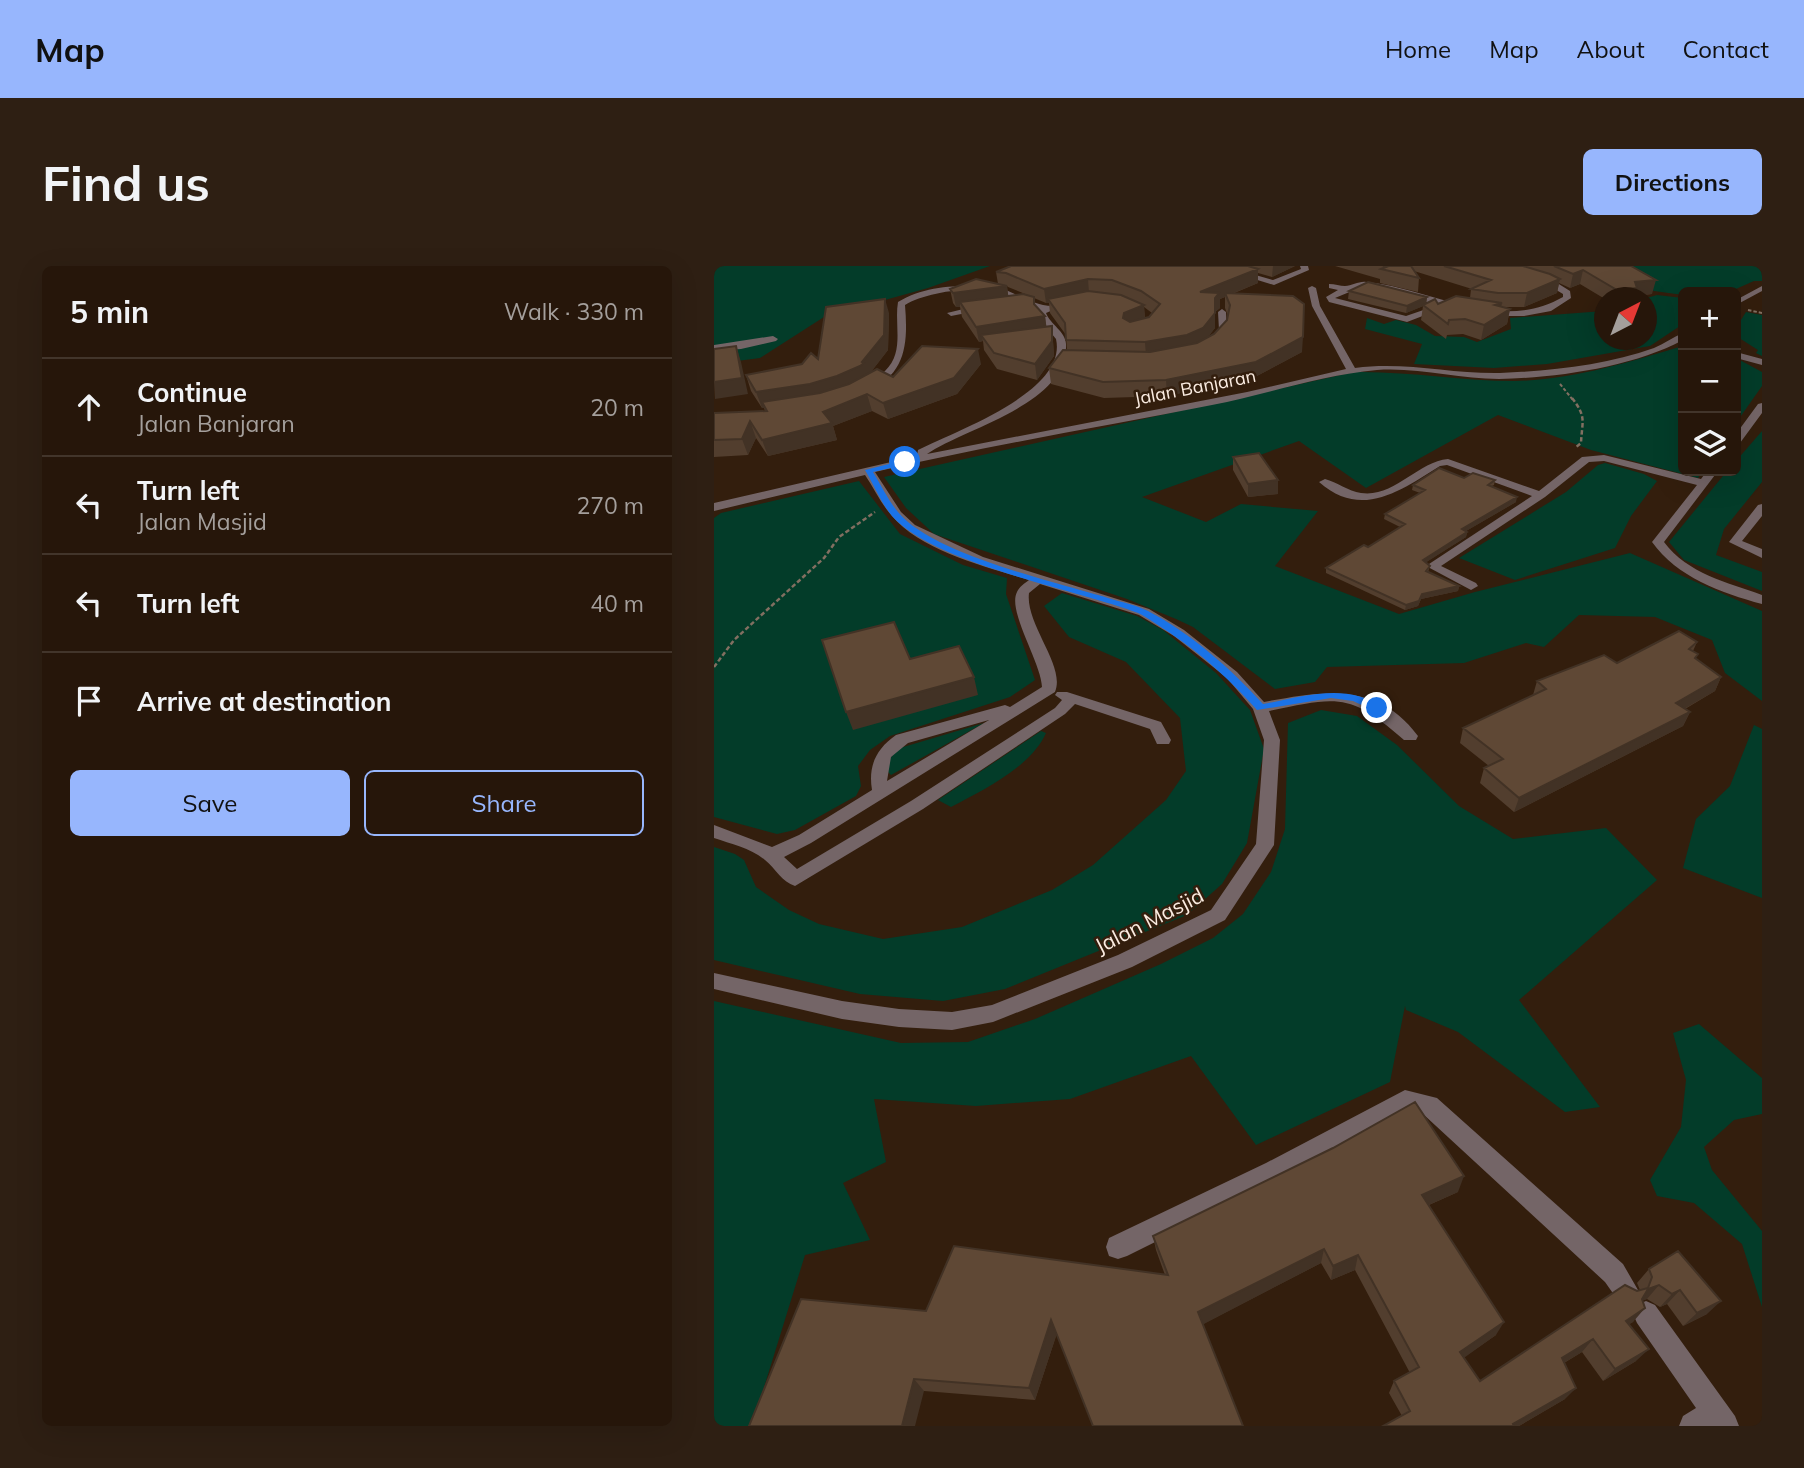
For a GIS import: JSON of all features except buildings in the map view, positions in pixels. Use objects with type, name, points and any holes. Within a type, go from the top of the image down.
[{"type":"street","points":[[1216,266],[1271,286],[1302,280],[1312,288],[1316,306],[1352,371]]},
{"type":"street","points":[[1302,280],[1304,266]]},
{"type":"street","points":[[1363,273],[1359,281],[1364,284],[1491,313],[1528,314],[1547,310],[1567,298],[1567,293],[1560,288],[1531,278]]},
{"type":"street","points":[[1312,288],[1330,282],[1346,289]]},
{"type":"street","points":[[1364,284],[1330,297],[1332,300],[1395,317],[1414,318],[1448,303],[1451,299],[1420,287]]},
{"type":"street","points":[[1741,300],[1762,288]]},
{"type":"street","points":[[861,390],[882,379],[903,350],[902,302],[919,295],[941,291],[986,289],[1013,294],[1026,303]]},
{"type":"street","points":[[921,459],[922,452],[992,419],[1034,392],[1064,360],[1058,335],[1042,318],[1041,312],[1054,306],[1005,304]]},
{"type":"street","points":[[951,313],[991,306]]},
{"type":"street","points":[[1198,351],[1218,339],[1223,331],[1222,312]]},
{"type":"street","points":[[1043,337],[1058,335]]},
{"type":"street","points":[[714,348],[773,339]]},
{"type":"street","name":"Jalan Banjaran","points":[[714,507],[868,470],[1247,395],[1352,371],[1380,367],[1498,376],[1550,372],[1624,359],[1678,341]]},
{"type":"street","points":[[1741,356],[1762,362]]},
{"type":"street","points":[[1741,434],[1762,406]]},
{"type":"street","points":[[1471,586],[1432,566],[1541,495],[1571,470],[1593,457],[1704,483]]},
{"type":"street","points":[[1325,482],[1353,496],[1377,499],[1437,463],[1448,462],[1541,495]]},
{"type":"street","name":"Jalan Masjid","points":[[714,981],[842,1010],[899,1018],[953,1021],[993,1013],[1125,961],[1218,915],[1265,845],[1272,740],[1260,708],[1222,667],[1179,633],[1156,619],[1111,601],[978,560],[936,542],[911,528],[888,505],[868,470]]},
{"type":"street","points":[[1709,476],[1658,542],[1664,552],[1685,569],[1762,600]]},
{"type":"street","points":[[1762,508],[1756,526],[1735,542],[1762,554]]},
{"type":"street","points":[[1038,579],[1023,592],[1021,606],[1049,674],[1049,689]]},
{"type":"street","points":[[1049,689],[1071,699],[1156,726],[1164,740]]},
{"type":"street","points":[[771,855],[805,839],[1049,689]]},
{"type":"street","points":[[1260,708],[1331,695],[1355,699],[1377,708],[1410,736]]},
{"type":"street","points":[[714,831],[754,845],[771,855],[795,879],[917,805],[1060,711],[1071,699]]},
{"type":"street","points":[[881,793],[877,778],[879,760],[890,746],[902,739],[1031,701]]},
{"type":"street","points":[[1118,1247],[1274,1171],[1405,1100],[1429,1105],[1614,1273],[1626,1290]]},
{"type":"street","points":[[1646,1314],[1711,1421]]},
{"type":"path","points":[[1550,372],[1583,415],[1585,422],[1579,438],[1581,443],[1573,450]]},
{"type":"path","points":[[714,667],[734,640],[824,558],[839,537],[888,505]]},
{"type":"green space","points":[[714,266],[990,266],[928,288],[824,317],[760,358],[714,364]]},
{"type":"green space","points":[[1605,266],[1762,266],[1762,281],[1754,281],[1740,287],[1678,287],[1678,294],[1657,291],[1657,287],[1646,287]]},
{"type":"green space","points":[[1657,295],[1678,297],[1678,327],[1657,341]]},
{"type":"green space","points":[[1594,312],[1594,350],[1627,350],[1547,364],[1494,368],[1414,364],[1422,344],[1365,329],[1367,318],[1384,324],[1396,320],[1416,325],[1435,336],[1464,337],[1477,342],[1511,329],[1510,318]]},
{"type":"green space","points":[[1746,312],[1762,315],[1762,356],[1756,353],[1758,350],[1741,339],[1741,320]]},
{"type":"green space","points":[[1678,347],[1678,473],[1591,450],[1498,415],[1366,488],[1299,441],[1142,497],[1206,522],[1241,504],[1318,511],[1275,566],[1399,614],[1630,553],[1762,611],[1762,701],[1725,673],[1712,640],[1655,617],[1579,615],[1544,647],[1526,643],[1464,663],[1327,667],[1315,682],[1275,689],[1193,627],[1176,619],[1127,599],[934,534],[906,508],[884,477],[1354,372],[1495,381],[1536,380],[1600,369]]},
{"type":"green space","points":[[1741,361],[1762,372],[1762,386],[1741,416]]},
{"type":"green space","points":[[1762,431],[1762,482],[1724,529],[1716,555],[1762,572],[1762,591],[1684,560],[1669,542],[1723,476],[1741,476],[1741,455]]},
{"type":"green space","points":[[1605,463],[1644,474],[1657,481],[1631,516],[1615,548],[1515,580],[1459,558],[1566,492],[1598,465]]},
{"type":"green space","points":[[859,481],[900,534],[963,565],[1007,578],[1006,594],[1035,680],[1010,697],[890,736],[870,750],[858,766],[861,786],[856,796],[795,830],[777,834],[714,817],[714,518],[721,513]]},
{"type":"green space","points":[[1062,593],[1137,616],[1163,630],[1216,673],[1250,710],[1264,749],[1247,843],[1222,884],[1187,915],[1005,989],[943,1001],[860,994],[714,960],[714,847],[744,860],[756,887],[789,910],[819,924],[883,939],[962,927],[1052,890],[1093,865],[1166,800],[1186,771],[1180,718],[1126,662],[1069,637],[1044,606]]},
{"type":"green space","points":[[1321,710],[1357,716],[1397,745],[1459,806],[1513,839],[1606,828],[1657,880],[1519,1000],[1600,1107],[1565,1112],[1458,1032],[1406,1010],[1405,1006],[1390,1082],[1256,1145],[1191,1056],[1070,1099],[976,1106],[874,1099],[886,1162],[843,1183],[870,1240],[805,1255],[752,1426],[714,1426],[714,1001],[901,1043],[968,1042],[1035,1019],[1161,964],[1213,938],[1243,914],[1271,872],[1285,829],[1288,723]]},
{"type":"green space","points":[[984,723],[891,775],[887,771],[889,759],[900,748]]},
{"type":"green space","points":[[1754,725],[1762,729],[1762,898],[1683,868],[1696,819],[1730,786]]},
{"type":"green space","points":[[1041,731],[1046,733],[1039,745],[1029,757],[1005,776],[951,807],[938,800]]},
{"type":"green space","points":[[1699,1024],[1762,1078],[1762,1114],[1734,1120],[1704,1147],[1712,1170],[1762,1231],[1762,1307],[1742,1244],[1694,1203],[1657,1196],[1650,1180],[1681,1127],[1686,1080],[1673,1033]]},
{"type":"route","points":[[905,462],[868,470],[895,514],[911,528],[936,542],[978,560],[1144,612],[1203,651],[1232,675],[1260,708],[1331,695],[1355,699],[1377,708]]}]
